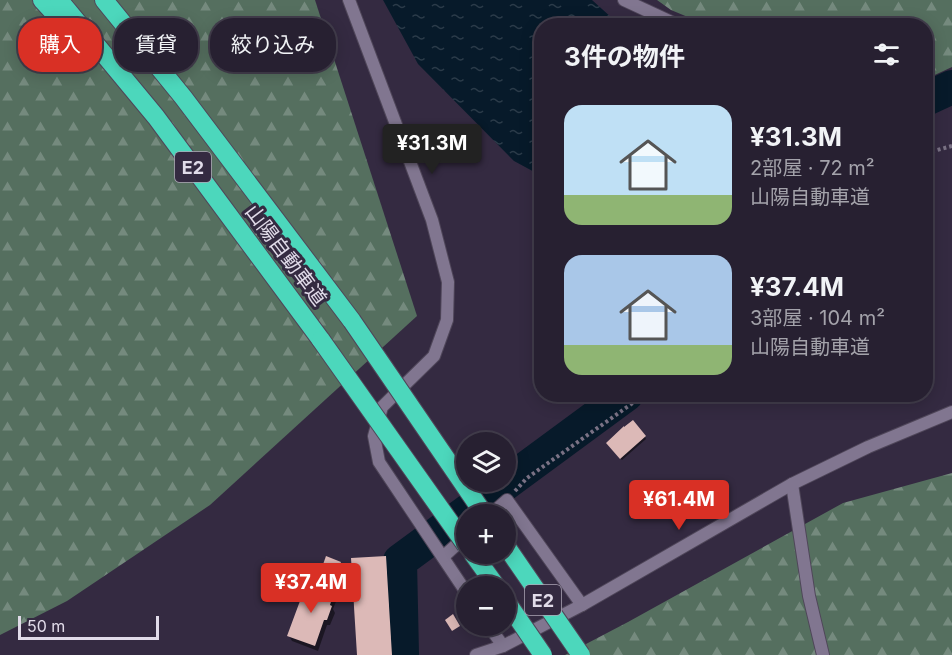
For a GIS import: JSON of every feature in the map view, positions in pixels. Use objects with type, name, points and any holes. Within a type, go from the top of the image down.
[{"type":"highway","points":[[42,0],[156,117]]},
{"type":"highway","name":"山陽自動車道","points":[[59,0],[156,117],[321,339],[456,531]]},
{"type":"highway","name":"山陽自動車道","points":[[104,0],[183,97],[352,321],[477,504]]},
{"type":"highway","name":"E2","points":[[516,561],[581,655]]},
{"type":"highway","name":"E2","points":[[516,616],[543,655]]},
{"type":"street","points":[[349,0],[432,220],[448,282],[447,320],[434,356],[382,407],[374,436],[379,462],[456,577]]},
{"type":"street","points":[[624,0],[663,18]]},
{"type":"street","points":[[476,655],[503,646],[582,605],[792,484],[868,447],[952,412]]},
{"type":"street","points":[[792,484],[809,596],[823,655]]},
{"type":"street","points":[[502,504],[507,500],[582,605]]},
{"type":"street","points":[[443,557],[456,545]]},
{"type":"street","points":[[496,636],[503,646]]},
{"type":"path","points":[[933,151],[952,146]]},
{"type":"path","points":[[507,500],[527,478],[634,402]]},
{"type":"green space","points":[[0,0],[315,0],[321,18],[210,18],[210,72],[336,72],[336,65],[417,316],[210,505],[67,601],[0,635]]},
{"type":"green space","points":[[657,0],[952,0],[952,67],[933,76],[933,18],[690,18],[671,10]]},
{"type":"green space","points":[[952,473],[952,655],[565,655],[843,503]]},
{"type":"water","points":[[383,0],[592,0],[612,18],[534,18],[534,172],[514,161],[418,64]]},
{"type":"building","points":[[633,420],[646,436],[620,459],[606,443]]},
{"type":"building","points":[[326,556],[341,562],[335,579],[320,573]]},
{"type":"building","points":[[386,556],[392,655],[357,655],[351,558]]},
{"type":"building","points":[[307,582],[334,592],[330,605],[332,606],[327,620],[324,620],[315,646],[287,636]]},
{"type":"building","points":[[453,614],[456,619],[456,628],[452,631],[445,620]]},
{"type":"waterway","points":[[933,96],[952,87]]},
{"type":"waterway","points":[[402,655],[400,561],[616,402]]}]
